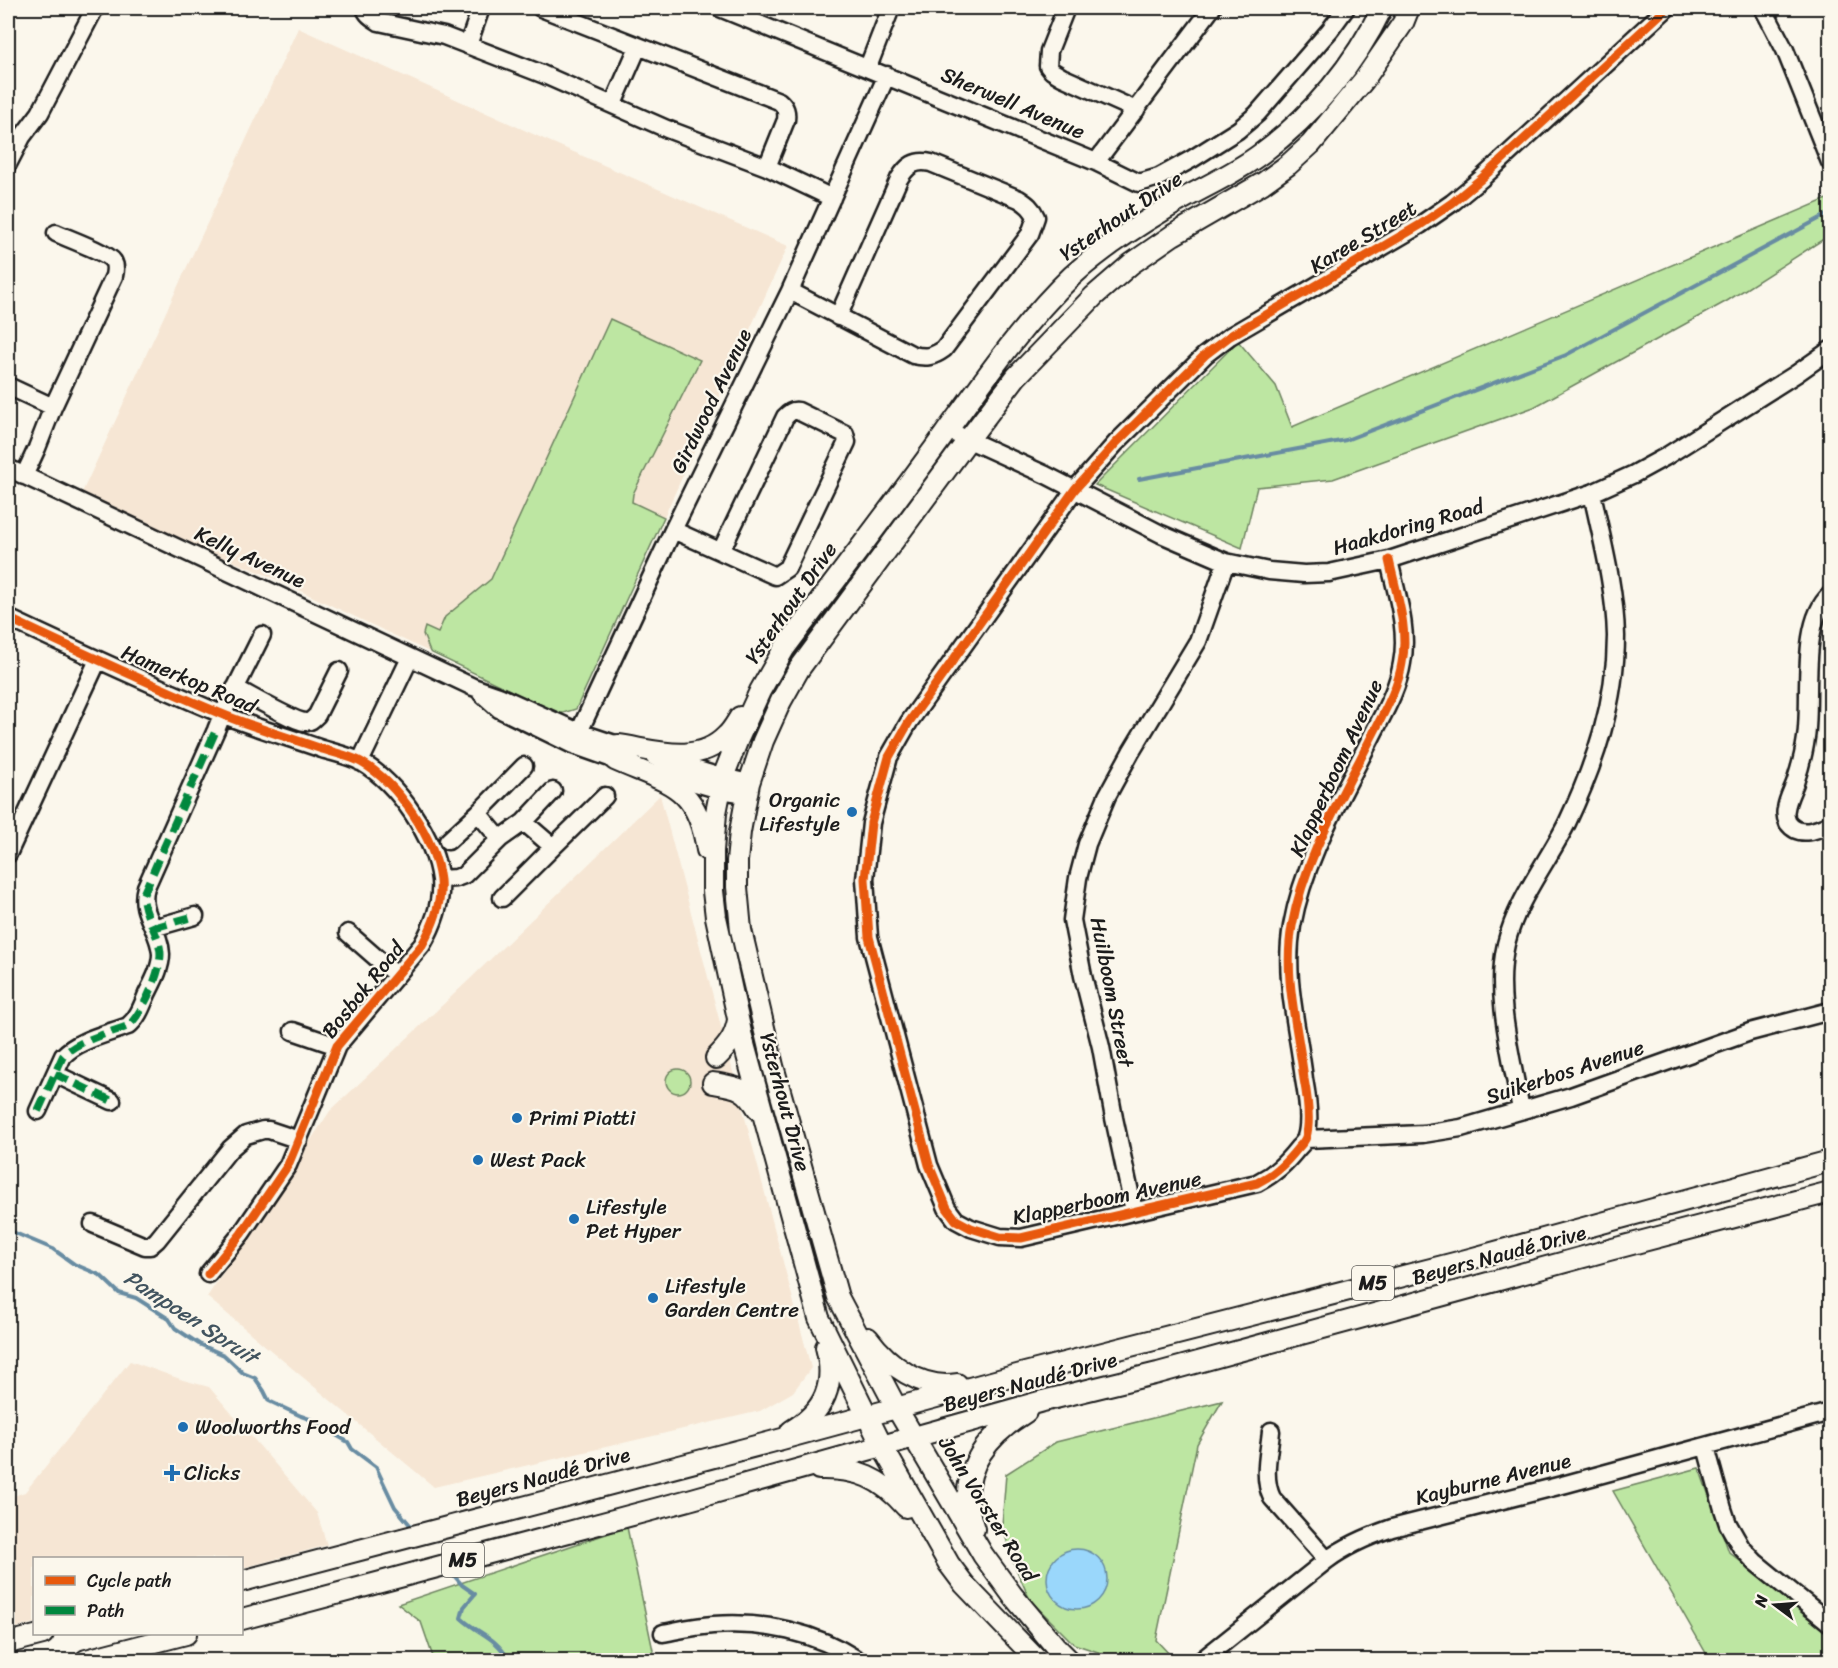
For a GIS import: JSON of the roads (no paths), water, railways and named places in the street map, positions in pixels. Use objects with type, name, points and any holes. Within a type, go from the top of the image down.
[{"type":"main road","name":"Ysterhout Drive","points":[[882,1446],[819,1318],[739,1019],[716,916],[713,891],[713,851],[721,784],[760,691],[784,649],[1023,329],[1073,275],[1099,254],[1164,210],[1262,153],[1303,118],[1348,65],[1369,35],[1382,8]]},
{"type":"main road","name":"Ysterhout Drive","points":[[896,1407],[838,1297],[766,1038],[741,930],[737,898],[737,861],[748,789],[763,741],[799,669],[1016,377],[1094,296],[1131,264],[1173,235],[1263,183],[1311,144],[1365,80],[1403,23],[1409,8]]},
{"type":"main road","points":[[617,753],[698,752],[718,743],[727,735],[760,691]]},
{"type":"main road","points":[[617,753],[675,787],[694,805],[704,832],[713,891]]},
{"type":"main road","points":[[716,1058],[731,1042],[739,1019]]},
{"type":"main road","points":[[713,1083],[744,1090],[765,1122]]},
{"type":"main road","name":"Beyers Naudé Drive","points":[[243,1581],[1021,1374],[1466,1260],[1830,1161]]},
{"type":"main road","name":"Beyers Naudé Drive","points":[[243,1619],[663,1507],[1043,1401],[1158,1373],[1830,1192]]},
{"type":"main road","points":[[838,1297],[877,1350],[895,1366],[917,1378],[932,1384],[950,1385],[1021,1374]]},
{"type":"main road","points":[[771,1442],[811,1417],[822,1403],[829,1387],[829,1362],[819,1318]]},
{"type":"main road","points":[[983,1555],[969,1515],[968,1492],[976,1460],[994,1434],[1043,1401]]},
{"type":"main road","name":"John Vorster Road","points":[[896,1407],[983,1555],[1013,1596],[1054,1646],[1069,1660]]},
{"type":"main road","points":[[882,1446],[940,1549],[963,1584],[1037,1660]]},
{"type":"main road","points":[[782,1473],[837,1468],[877,1480],[893,1492],[940,1549]]},
{"type":"main road","points":[[8,1643],[39,1635]]},
{"type":"main road","points":[[86,1660],[182,1635]]},
{"type":"street","points":[[8,164],[15,134],[40,113],[95,8]]},
{"type":"street","points":[[365,8],[366,12],[379,22],[427,32],[468,45],[542,74],[667,129],[767,167],[832,198]]},
{"type":"street","points":[[468,45],[481,8]]},
{"type":"street","points":[[541,8],[779,102],[787,114],[786,120],[767,167]]},
{"type":"street","name":"Sherwell Avenue","points":[[720,8],[1096,162],[1139,183],[1159,177],[1184,164],[1238,130],[1257,114],[1330,30],[1346,8]]},
{"type":"street","points":[[868,67],[891,8]]},
{"type":"street","points":[[899,8],[905,8]]},
{"type":"street","points":[[1066,8],[1049,51],[1048,66],[1052,71],[1136,110]]},
{"type":"street","points":[[1096,162],[1212,8]]},
{"type":"street","name":"Karee Street","points":[[1075,489],[1116,443],[1205,355],[1230,336],[1420,225],[1452,203],[1667,8]]},
{"type":"street","points":[[1763,8],[1785,50],[1830,162]]},
{"type":"street","points":[[613,104],[638,47]]},
{"type":"street","name":"Girdwood Avenue","points":[[576,739],[673,530],[790,291],[886,75]]},
{"type":"street","points":[[790,291],[838,317],[913,356],[923,358],[936,355],[944,349],[1030,234],[1036,217],[1033,210],[1019,199],[931,163],[921,161],[914,163],[906,168],[899,178],[838,317]]},
{"type":"street","points":[[24,476],[53,407],[114,276],[113,260],[56,233]]},
{"type":"street","name":"Haakdoring Road","points":[[947,430],[1075,489],[1161,534],[1226,562],[1269,571],[1304,574],[1329,573],[1389,560],[1592,493],[1634,474],[1689,442],[1830,350]]},
{"type":"street","points":[[8,386],[53,407]]},
{"type":"street","points":[[673,530],[721,552],[775,576],[787,568],[847,442],[845,434],[798,411],[788,414],[721,552]]},
{"type":"street","name":"Kelly Avenue","points":[[8,468],[474,687],[499,709],[617,753],[721,784],[748,789]]},
{"type":"street","name":"Klapperboom Avenue","points":[[1075,489],[909,722],[889,757],[871,823],[865,879],[869,937],[929,1165],[939,1192],[956,1220],[1000,1237],[1021,1238],[1257,1183],[1272,1176],[1306,1139],[1307,1098],[1290,991],[1290,940],[1303,882],[1313,856],[1386,708],[1403,663],[1403,623],[1389,560]]},
{"type":"street","points":[[1521,1110],[1502,985],[1506,944],[1522,902],[1565,825],[1587,777],[1607,716],[1613,673],[1616,636],[1614,609],[1592,493]]},
{"type":"street","name":"Huilboom Street","points":[[1134,1210],[1101,1047],[1072,920],[1078,878],[1087,844],[1107,796],[1198,641],[1226,562]]},
{"type":"street","points":[[1830,595],[1820,608],[1812,630],[1807,735],[1786,807],[1788,823],[1799,831],[1813,831],[1830,824]]},
{"type":"street","name":"Hamerkop Road","points":[[8,618],[222,714],[360,762]]},
{"type":"street","points":[[38,1111],[63,1056],[72,1048],[128,1026],[137,1017],[159,966],[160,948],[143,901],[146,886],[222,714],[262,635]]},
{"type":"street","points":[[360,762],[410,658]]},
{"type":"street","points":[[8,854],[13,830],[98,660]]},
{"type":"street","points":[[235,688],[291,717],[306,722],[311,721],[317,715],[339,671]]},
{"type":"street","name":"Bosbok Road","points":[[208,1274],[241,1234],[288,1165],[337,1046],[422,945],[431,929],[436,912],[440,879],[432,853],[417,819],[391,785],[360,762]]},
{"type":"street","points":[[448,841],[524,766]]},
{"type":"street","points":[[440,879],[464,875],[500,839],[524,822],[553,791]]},
{"type":"street","points":[[502,898],[605,796]]},
{"type":"street","points":[[478,813],[500,839]]},
{"type":"street","points":[[524,822],[553,847]]},
{"type":"street","points":[[153,928],[195,916]]},
{"type":"street","points":[[348,933],[396,975]]},
{"type":"street","name":"Suikerbos Avenue","points":[[1306,1139],[1395,1136],[1461,1128],[1593,1088],[1750,1032],[1830,1011]]},
{"type":"street","points":[[292,1031],[337,1046]]},
{"type":"street","points":[[55,1074],[112,1101]]},
{"type":"street","points":[[93,1224],[145,1246],[150,1246],[230,1149],[246,1135],[269,1130],[299,1140]]},
{"type":"street","name":"Kayburne Avenue","points":[[1202,1660],[1327,1560],[1358,1541],[1392,1528],[1706,1447],[1830,1412]]},
{"type":"street","points":[[1271,1431],[1266,1478],[1268,1489],[1272,1498],[1327,1560]]},
{"type":"street","points":[[1706,1447],[1728,1524],[1741,1547],[1755,1562],[1830,1623]]},
{"type":"street","points":[[663,1633],[713,1624],[768,1626],[796,1632],[834,1646],[858,1660]]},
{"type":"water","points":[[1071,1549],[1083,1549],[1099,1557],[1105,1567],[1107,1579],[1105,1591],[1099,1601],[1083,1609],[1071,1609],[1055,1601],[1047,1585],[1047,1573],[1055,1557]]},
{"type":"waterway","points":[[1139,479],[1346,440],[1566,355],[1830,213]]},
{"type":"waterway","name":"Pampoen Spruit","points":[[8,1230],[53,1249],[74,1264],[100,1275],[119,1293],[136,1298],[169,1319],[175,1328],[199,1344],[224,1355],[243,1373],[255,1378],[269,1401],[315,1421],[348,1442],[352,1449],[376,1467],[395,1507],[411,1526]]},
{"type":"waterway","name":"Pampoen Spruit","points":[[451,1572],[462,1585],[475,1594],[464,1607],[461,1618],[493,1641],[509,1660]]},
{"type":"place","name":"Organic Lifestyle","points":[[852,812]]},
{"type":"place","name":"Primi Piatti","points":[[517,1118]]},
{"type":"place","name":"West Pack","points":[[478,1160]]},
{"type":"place","name":"Lifestyle Pet Hyper","points":[[574,1219]]},
{"type":"place","name":"Lifestyle Garden Centre","points":[[653,1298]]},
{"type":"place","name":"Woolworths Food","points":[[183,1427]]},
{"type":"place","name":"Clicks","points":[[172,1473]]}]
